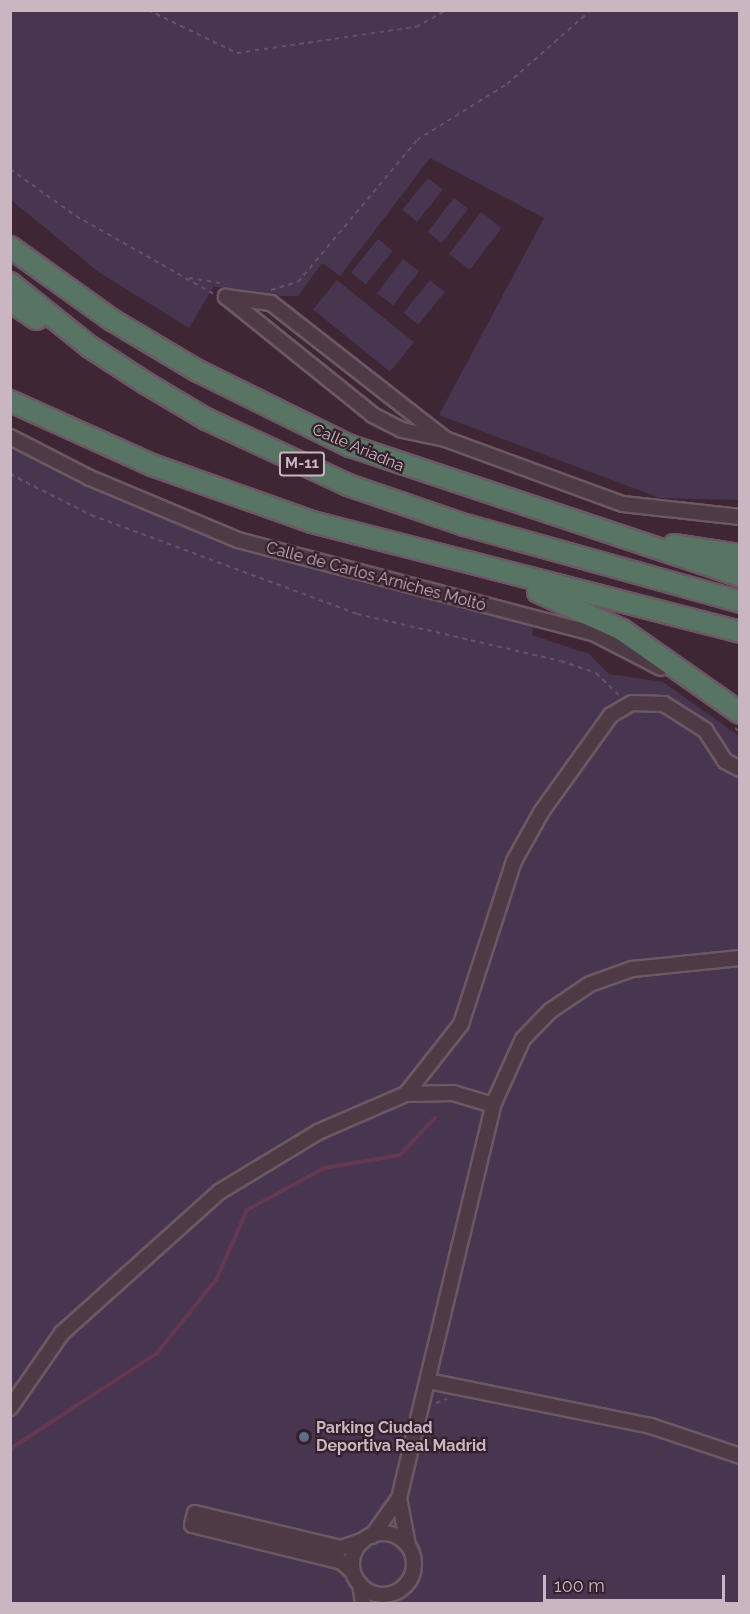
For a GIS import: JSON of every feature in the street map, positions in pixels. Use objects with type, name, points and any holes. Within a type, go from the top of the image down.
[{"type":"highway","name":"Calle Ariadna","points":[[11,248],[112,320],[267,408],[401,466],[740,576]]},
{"type":"highway","name":"M-11","points":[[10,283],[90,347],[206,419],[348,485],[487,532],[740,602]]},
{"type":"highway","points":[[10,301],[90,347]]},
{"type":"highway","points":[[10,401],[222,492],[474,566],[740,632]]},
{"type":"highway","points":[[602,533],[740,555]]},
{"type":"highway","points":[[474,566],[622,630],[740,715]]},
{"type":"street","points":[[231,292],[374,415],[402,429],[444,439],[623,504],[740,517]]},
{"type":"street","points":[[231,292],[271,303],[444,439]]},
{"type":"street","name":"Calle de Carlos Arniches Moltó","points":[[10,437],[90,478],[238,540],[592,633],[625,646],[740,715]]},
{"type":"street","points":[[406,1094],[461,1024],[514,861],[542,811],[611,715],[627,705],[650,701],[678,711],[705,730],[725,761],[740,769]]},
{"type":"street","points":[[363,1604],[354,1555],[399,1498],[493,1106],[523,1039],[550,1011],[590,984],[632,969],[740,958]]},
{"type":"street","points":[[10,1408],[62,1333],[219,1192],[318,1132],[406,1094],[453,1093],[493,1106]]},
{"type":"street","points":[[428,1381],[651,1426],[740,1456]]},
{"type":"street","points":[[399,1498],[408,1545],[413,1575],[387,1599],[374,1594],[342,1562],[192,1525],[195,1513],[341,1548],[368,1538],[392,1534],[408,1545]]},
{"type":"path","points":[[148,10],[237,53],[416,27],[447,10]]},
{"type":"path","points":[[266,290],[298,282],[417,140],[507,84],[591,10]]},
{"type":"path","points":[[10,169],[76,216],[189,278],[231,292]]},
{"type":"path","points":[[189,278],[231,292]]},
{"type":"path","points":[[10,474],[91,515],[357,614],[596,673],[627,705]]},
{"type":"path","points":[[429,1411],[454,1398],[456,1387]]},
{"type":"shaded area","points":[[10,11],[739,11],[739,500],[660,498],[439,415],[544,218],[430,158],[340,276],[322,263],[298,296],[255,296],[214,286],[189,328],[100,273],[11,200]]},
{"type":"shaded area","points":[[428,178],[443,190],[417,222],[402,210]]},
{"type":"shaded area","points":[[454,198],[468,209],[442,243],[428,232]]},
{"type":"shaded area","points":[[481,212],[502,228],[470,270],[449,254]]},
{"type":"shaded area","points":[[378,239],[393,251],[366,284],[351,272]]},
{"type":"shaded area","points":[[403,259],[419,271],[393,305],[377,293]]},
{"type":"shaded area","points":[[337,280],[414,342],[390,372],[313,310]]},
{"type":"shaded area","points":[[430,280],[445,292],[418,325],[404,313]]},
{"type":"shaded area","points":[[10,445],[216,539],[355,581],[534,624],[532,635],[589,654],[609,674],[663,682],[739,736],[739,1603],[11,1603]]},
{"type":"waterway","points":[[10,1449],[157,1353],[216,1280],[247,1210],[324,1168],[400,1155],[435,1118]]},
{"type":"place","name":"Parking Ciudad Deportiva Real Madrid","points":[[304,1437]]}]
